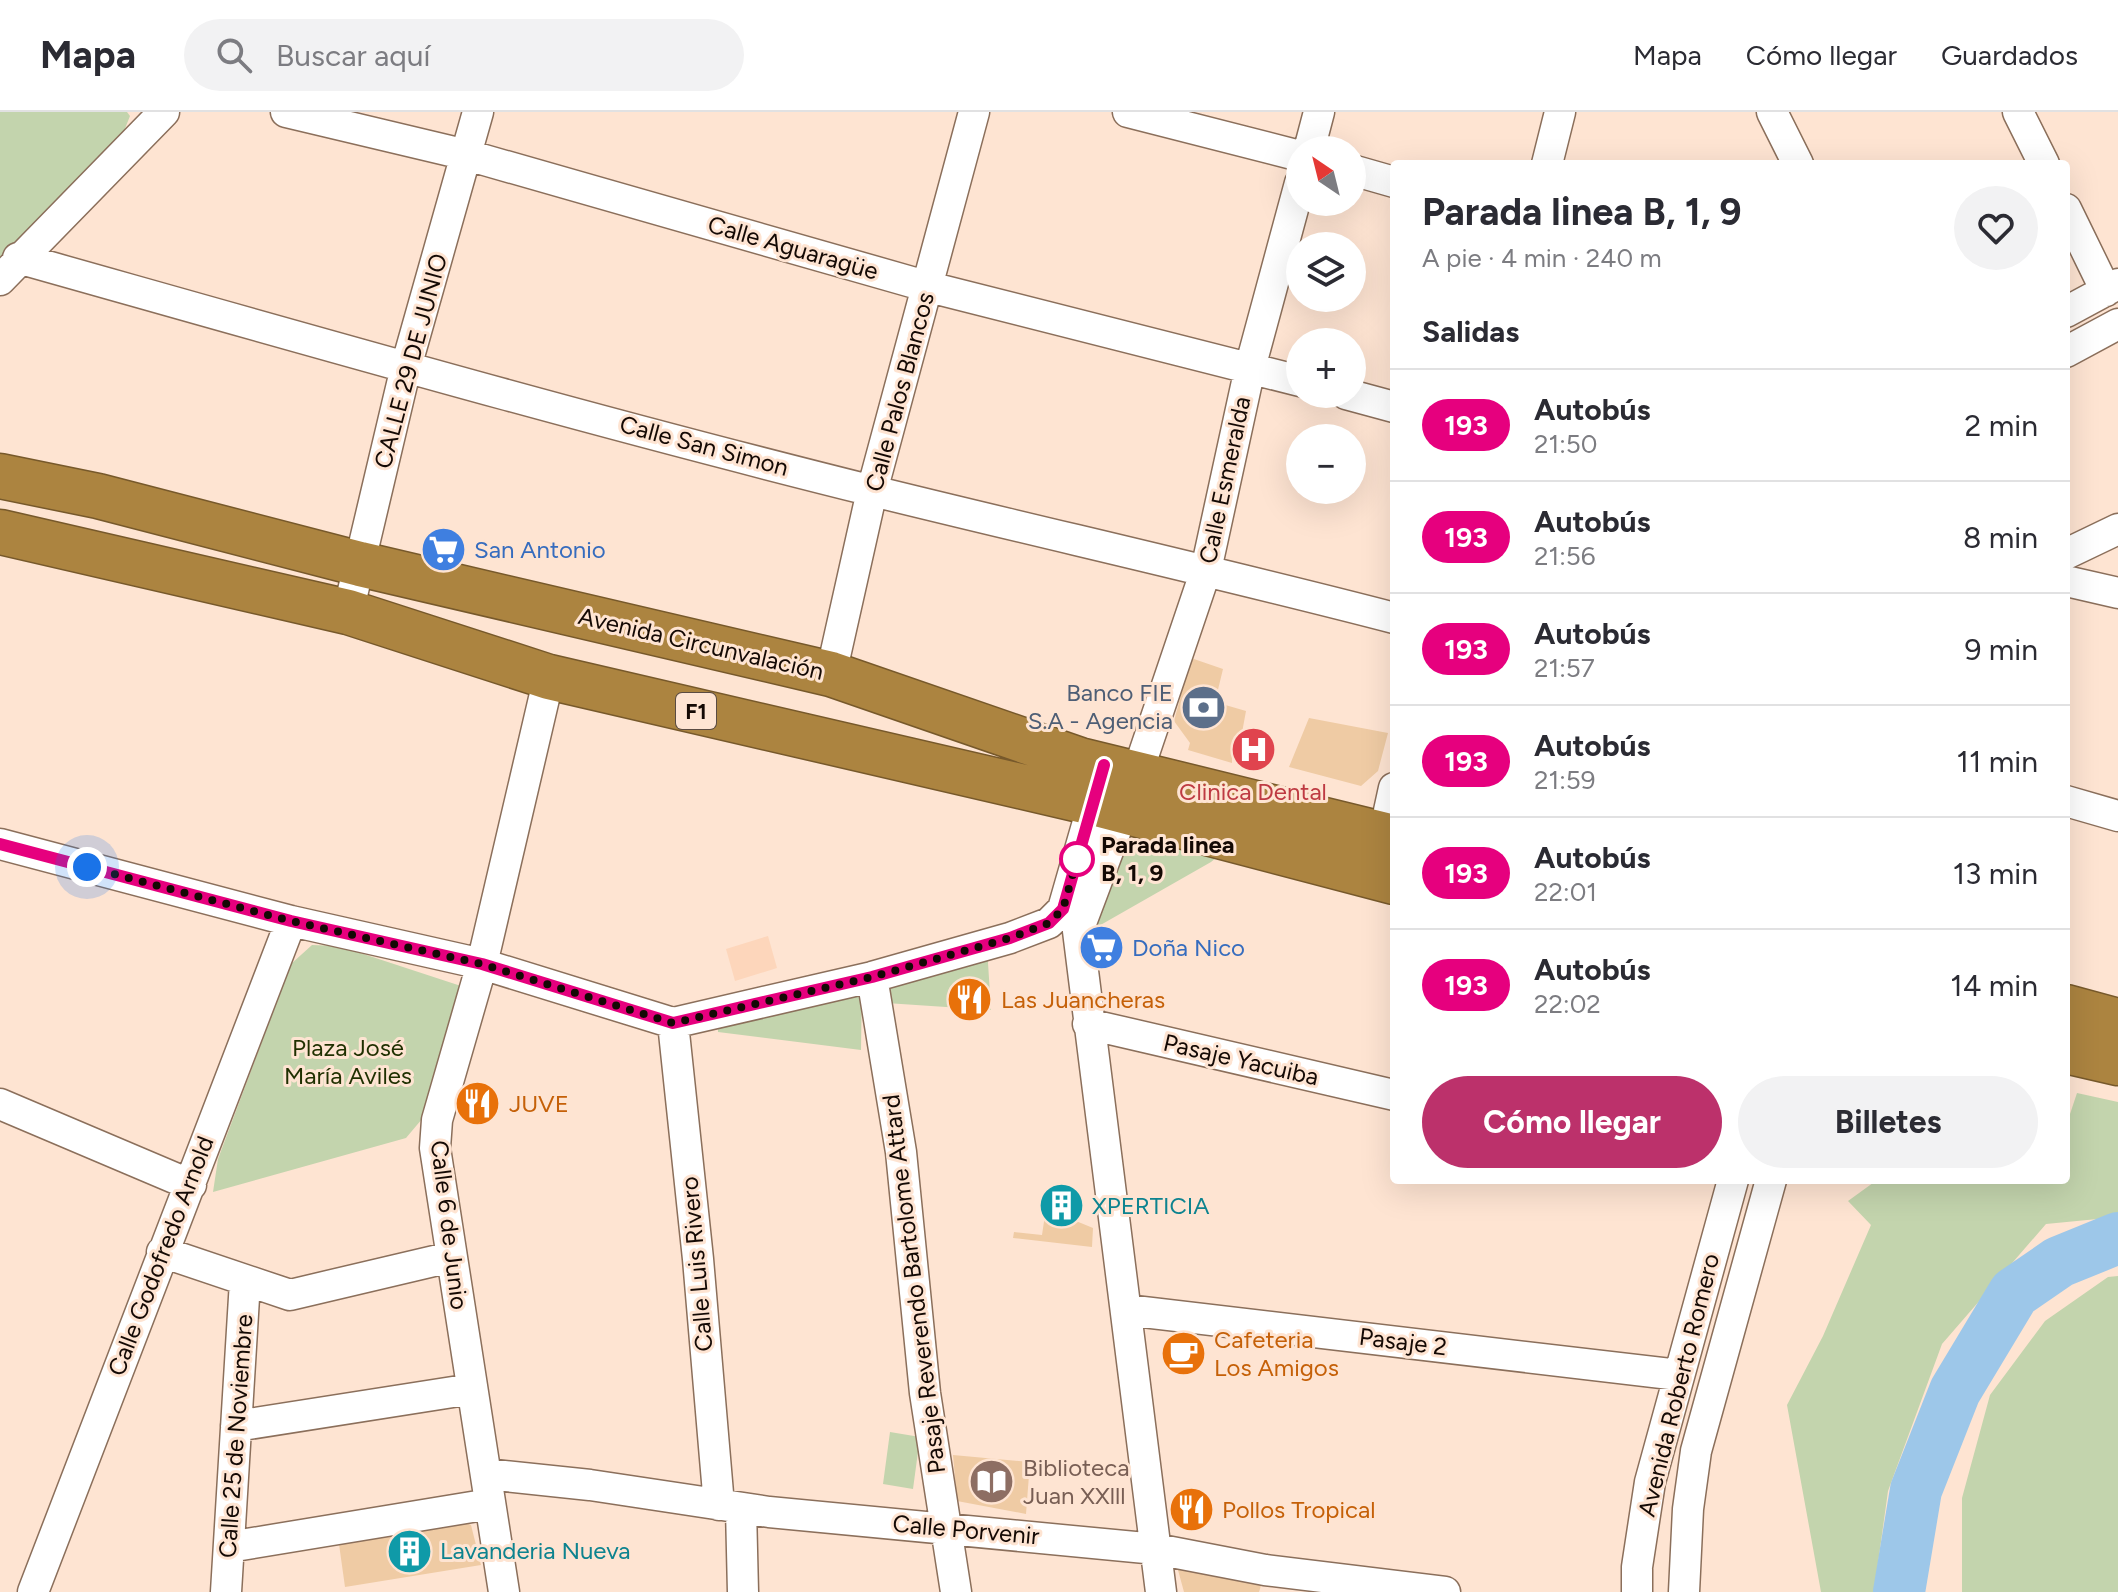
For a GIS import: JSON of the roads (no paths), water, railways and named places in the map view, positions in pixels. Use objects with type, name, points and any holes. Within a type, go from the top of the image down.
[{"type":"highway","name":"Avenida Circunvalación","points":[[0,476],[98,496],[360,564],[831,674],[1114,788],[1390,881]]},
{"type":"highway","name":"Avenida Circunvalación","points":[[0,532],[348,612],[549,677],[1114,788],[1389,835]]},
{"type":"highway","points":[[2070,1008],[2118,1021]]},
{"type":"highway","points":[[2070,1052],[2118,1063]]},
{"type":"street","points":[[9,269],[164,112]]},
{"type":"street","name":"Calle Aguaragüe","points":[[286,112],[467,155],[929,287],[1286,377]]},
{"type":"street","name":"CALLE 29 DE JUNIO","points":[[348,612],[406,367],[478,112]]},
{"type":"street","name":"Calle Palos Blancos","points":[[831,674],[872,491],[974,112]]},
{"type":"street","points":[[1128,112],[1286,152]]},
{"type":"street","points":[[1313,136],[1319,112]]},
{"type":"street","points":[[1548,160],[1560,112]]},
{"type":"street","points":[[1772,112],[1796,160]]},
{"type":"street","points":[[2018,112],[2042,160]]},
{"type":"street","points":[[1366,174],[1390,181]]},
{"type":"street","name":"Calle Esmeralda","points":[[1114,788],[1206,570],[1250,368],[1291,216]]},
{"type":"street","points":[[2070,216],[2112,288],[2070,310]]},
{"type":"street","name":"Calle San Simon","points":[[9,269],[406,367],[872,491],[1390,617]]},
{"type":"street","points":[[2070,350],[2118,324]]},
{"type":"street","points":[[1366,399],[1390,406]]},
{"type":"street","points":[[2070,552],[2118,529]]},
{"type":"street","points":[[2070,582],[2118,593]]},
{"type":"street","name":"Calle 6 de Junio","points":[[504,1592],[435,1148],[437,1120],[482,964],[549,677]]},
{"type":"street","points":[[0,844],[291,921],[482,964],[673,1023],[872,977],[1010,938],[1049,923],[1063,909],[1114,788]]},
{"type":"street","points":[[1114,788],[1078,931],[1161,1592]]},
{"type":"street","points":[[2070,802],[2118,816]]},
{"type":"street","name":"Calle Godofredo Arnold","points":[[33,1592],[291,921]]},
{"type":"street","name":"Pasaje Reverendo Bartolome Attard","points":[[872,977],[901,1152],[925,1393],[956,1592]]},
{"type":"street","name":"Calle Luis Rivero","points":[[673,1023],[698,1259],[743,1592]]},
{"type":"street","name":"Pasaje Yacuiba","points":[[1088,1024],[1390,1094]]},
{"type":"street","points":[[0,1104],[191,1185]]},
{"type":"street","name":"Avenida Roberto Romero","points":[[1637,1592],[1637,1567],[1650,1482],[1732,1184]]},
{"type":"street","name":"Avenida Roberto Romero","points":[[1684,1592],[1688,1509],[1696,1451],[1770,1184]]},
{"type":"street","points":[[162,1252],[290,1295],[451,1257]]},
{"type":"street","name":"Calle 25 de Noviembre","points":[[226,1592],[245,1281]]},
{"type":"street","name":"Pasaje 2","points":[[1126,1310],[1679,1375]]},
{"type":"street","points":[[236,1426],[472,1389]]},
{"type":"street","name":"Calle Porvenir","points":[[229,1547],[488,1489],[590,1485],[730,1507],[1156,1549],[1265,1570],[1445,1592]]},
{"type":"waterway","points":[[1899,1592],[1916,1490],[1955,1391],[2014,1293],[2059,1262],[2118,1238]]},
{"type":"place","name":"San Antonio","points":[[443,550]]},
{"type":"place","name":"Banco FIE S.A - Agencia","points":[[1204,707]]},
{"type":"place","name":"Clinica Dental","points":[[1253,750]]},
{"type":"place","name":"Parada linea B, 1, 9","points":[[1077,859]]},
{"type":"place","name":"Doña Nico","points":[[1101,948]]},
{"type":"place","name":"Las Juancheras","points":[[970,1000]]},
{"type":"place","name":"JUVE","points":[[478,1104]]},
{"type":"place","name":"XPERTICIA","points":[[1061,1206]]},
{"type":"place","name":"Cafeteria Los Amigos","points":[[1183,1354]]},
{"type":"place","name":"Biblioteca Juan XXlll","points":[[992,1482]]},
{"type":"place","name":"Pollos Tropical","points":[[1191,1510]]},
{"type":"place","name":"Lavanderia Nueva","points":[[409,1551]]},
{"type":"park label","name":"Plaza José María Aviles","points":[[348,1062]]}]
